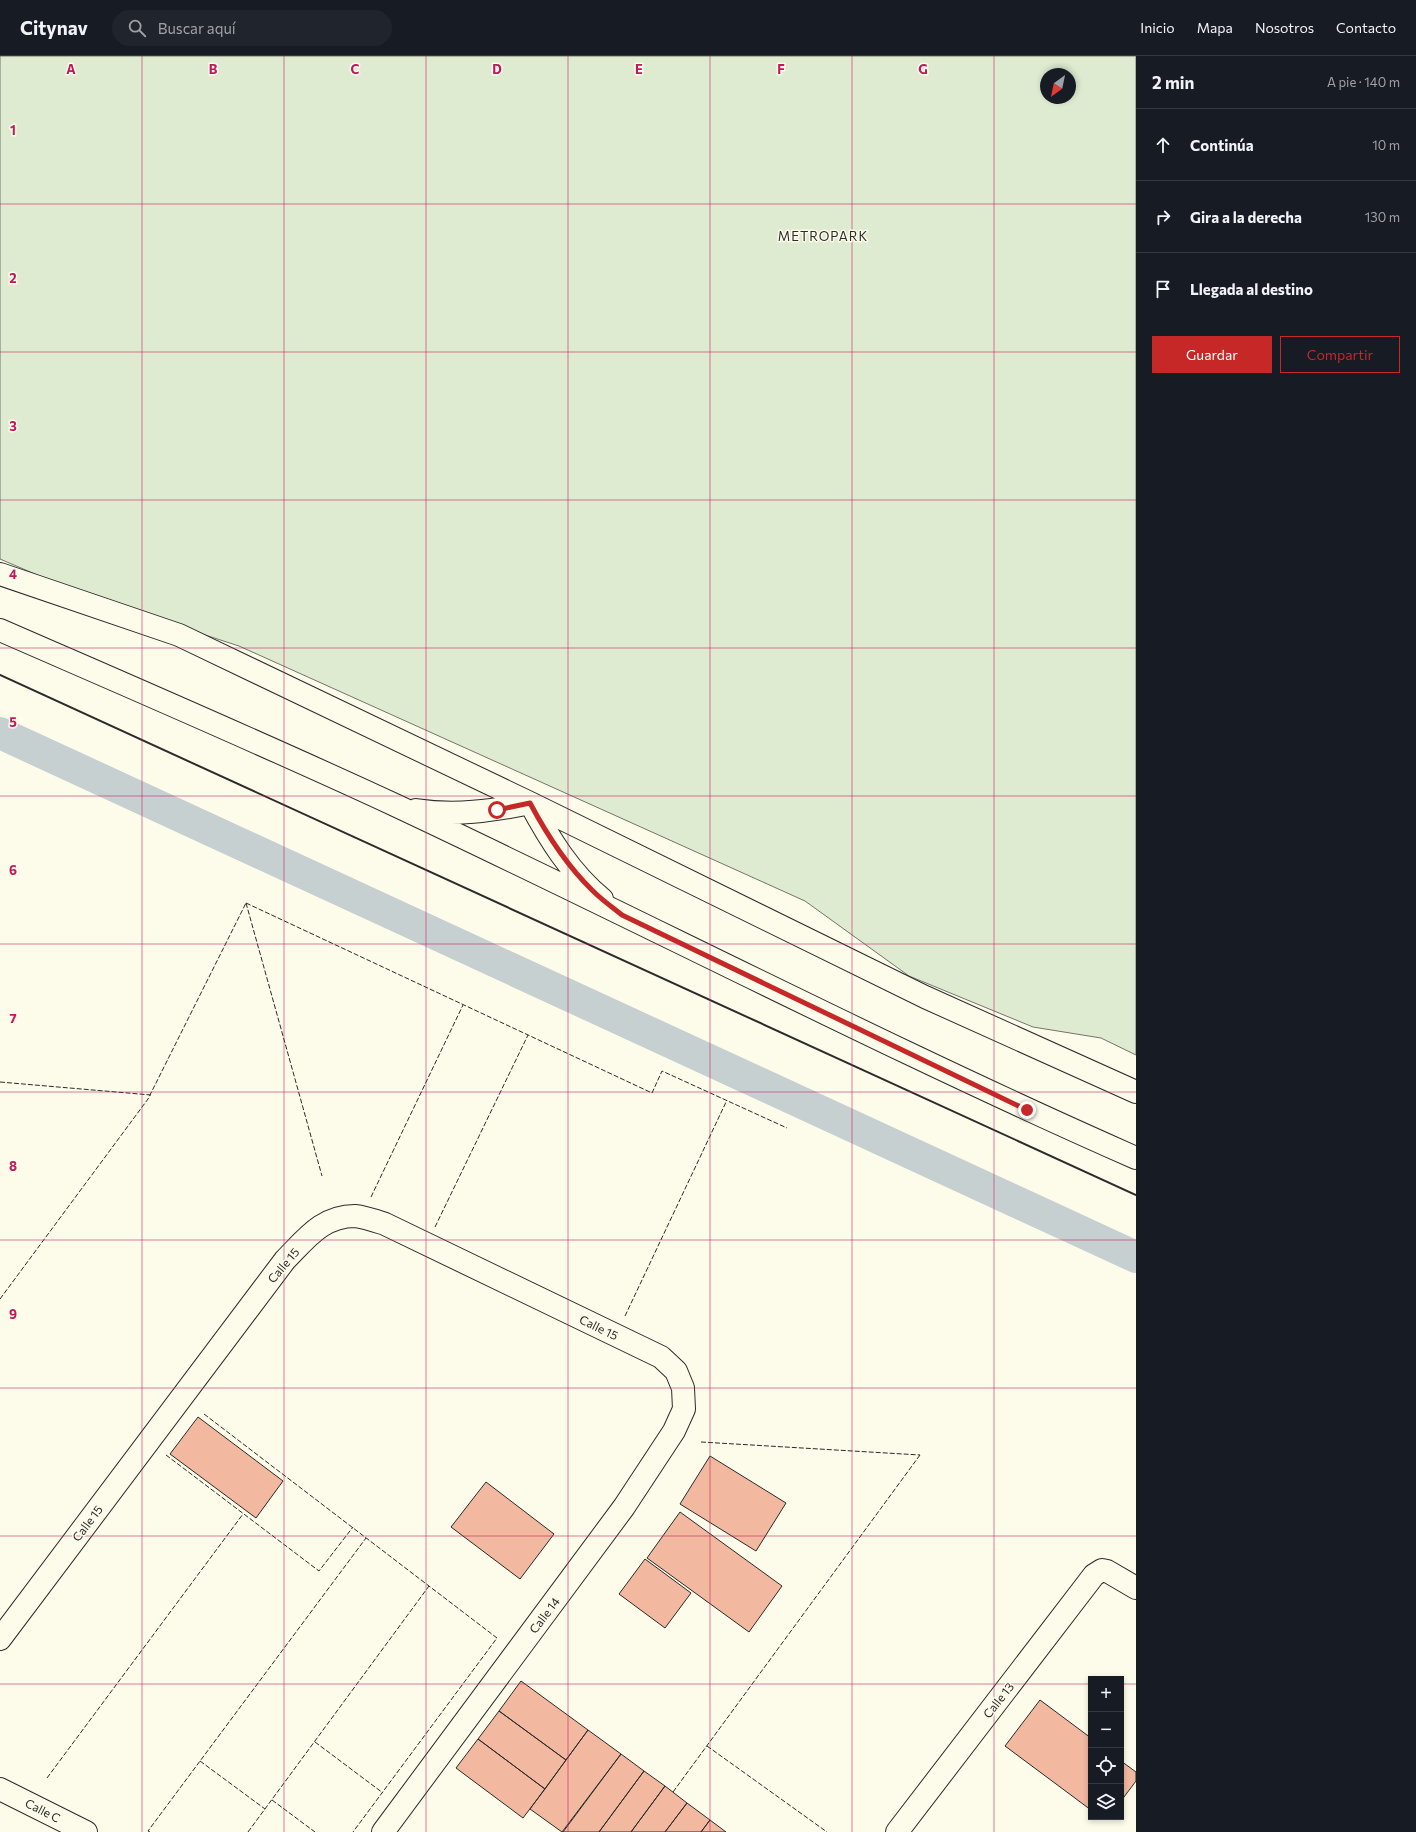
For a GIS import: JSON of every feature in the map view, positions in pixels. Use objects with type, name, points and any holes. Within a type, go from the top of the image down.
[{"type":"street","points":[[0,574],[179,634],[530,803],[925,997],[1136,1092]]},
{"type":"street","points":[[0,630],[235,732],[398,807],[1027,1110],[1136,1158]]},
{"type":"street","points":[[398,807],[431,812],[464,813],[497,810],[530,803]]},
{"type":"street","points":[[530,803],[547,835],[568,865],[593,892],[622,915]]},
{"type":"street","name":"Calle 15","points":[[0,1639],[285,1260],[316,1228],[335,1218],[356,1216],[385,1224],[661,1357],[676,1371],[684,1388]]},
{"type":"street","name":"Calle 14","points":[[383,1832],[624,1507],[674,1431],[684,1409],[684,1388]]},
{"type":"street","name":"Calle 13","points":[[897,1832],[1094,1575],[1102,1570],[1136,1588]]},
{"type":"street","name":"Calle C","points":[[0,1789],[86,1832]]},
{"type":"green space","points":[[0,56],[1136,56],[1136,1055],[1101,1038],[1033,1027],[909,976],[805,901],[239,646],[91,598],[0,559]]},
{"type":"building","points":[[198,1417],[283,1481],[256,1518],[170,1454]]},
{"type":"building","points":[[710,1456],[786,1503],[756,1551],[680,1504]]},
{"type":"building","points":[[486,1482],[554,1534],[520,1579],[451,1527]]},
{"type":"building","points":[[680,1512],[782,1586],[749,1632],[647,1558]]},
{"type":"building","points":[[645,1559],[691,1593],[665,1628],[619,1594]]},
{"type":"building","points":[[521,1681],[588,1730],[566,1760],[499,1711]]},
{"type":"building","points":[[1040,1700],[1088,1736],[1088,1808],[1005,1746]]},
{"type":"building","points":[[499,1711],[566,1760],[545,1789],[478,1739]]},
{"type":"building","points":[[588,1730],[621,1754],[562,1832],[530,1809]]},
{"type":"building","points":[[478,1739],[545,1789],[523,1818],[456,1768]]},
{"type":"building","points":[[621,1754],[644,1771],[599,1832],[563,1832]]},
{"type":"building","points":[[1124,1763],[1136,1772],[1136,1781],[1124,1797]]},
{"type":"building","points":[[644,1771],[665,1786],[631,1832],[599,1832]]},
{"type":"building","points":[[665,1786],[687,1803],[665,1832],[631,1832]]},
{"type":"building","points":[[687,1803],[710,1820],[701,1832],[665,1832]]},
{"type":"building","points":[[710,1820],[726,1832],[701,1832]]},
{"type":"waterway","points":[[0,733],[1136,1257]]},
{"type":"fence","points":[[246,903],[652,1093],[662,1071],[787,1128]]},
{"type":"fence","points":[[246,903],[322,1176]]},
{"type":"fence","points":[[0,1299],[148,1099],[246,903]]},
{"type":"fence","points":[[371,1197],[463,1005]]},
{"type":"fence","points":[[435,1227],[528,1035]]},
{"type":"fence","points":[[0,1082],[151,1095]]},
{"type":"fence","points":[[625,1316],[727,1100]]},
{"type":"fence","points":[[204,1414],[497,1638],[353,1832]]},
{"type":"fence","points":[[701,1442],[920,1455]]},
{"type":"fence","points":[[166,1455],[319,1571],[353,1527]]},
{"type":"fence","points":[[673,1792],[920,1455]]},
{"type":"fence","points":[[47,1778],[243,1514]]},
{"type":"fence","points":[[150,1832],[148,1831],[366,1538]]},
{"type":"fence","points":[[248,1832],[429,1586]]},
{"type":"fence","points":[[315,1742],[383,1793]]},
{"type":"fence","points":[[707,1746],[827,1832]]},
{"type":"fence","points":[[200,1761],[265,1809]]},
{"type":"fence","points":[[272,1800],[315,1832]]},
{"type":"wall","points":[[0,675],[1136,1195]]},
{"type":"district","name":"METROPARK","points":[[823,236]]},
{"type":"route","points":[[497,810],[530,803],[547,835],[568,865],[593,892],[622,915],[1027,1110]]}]
